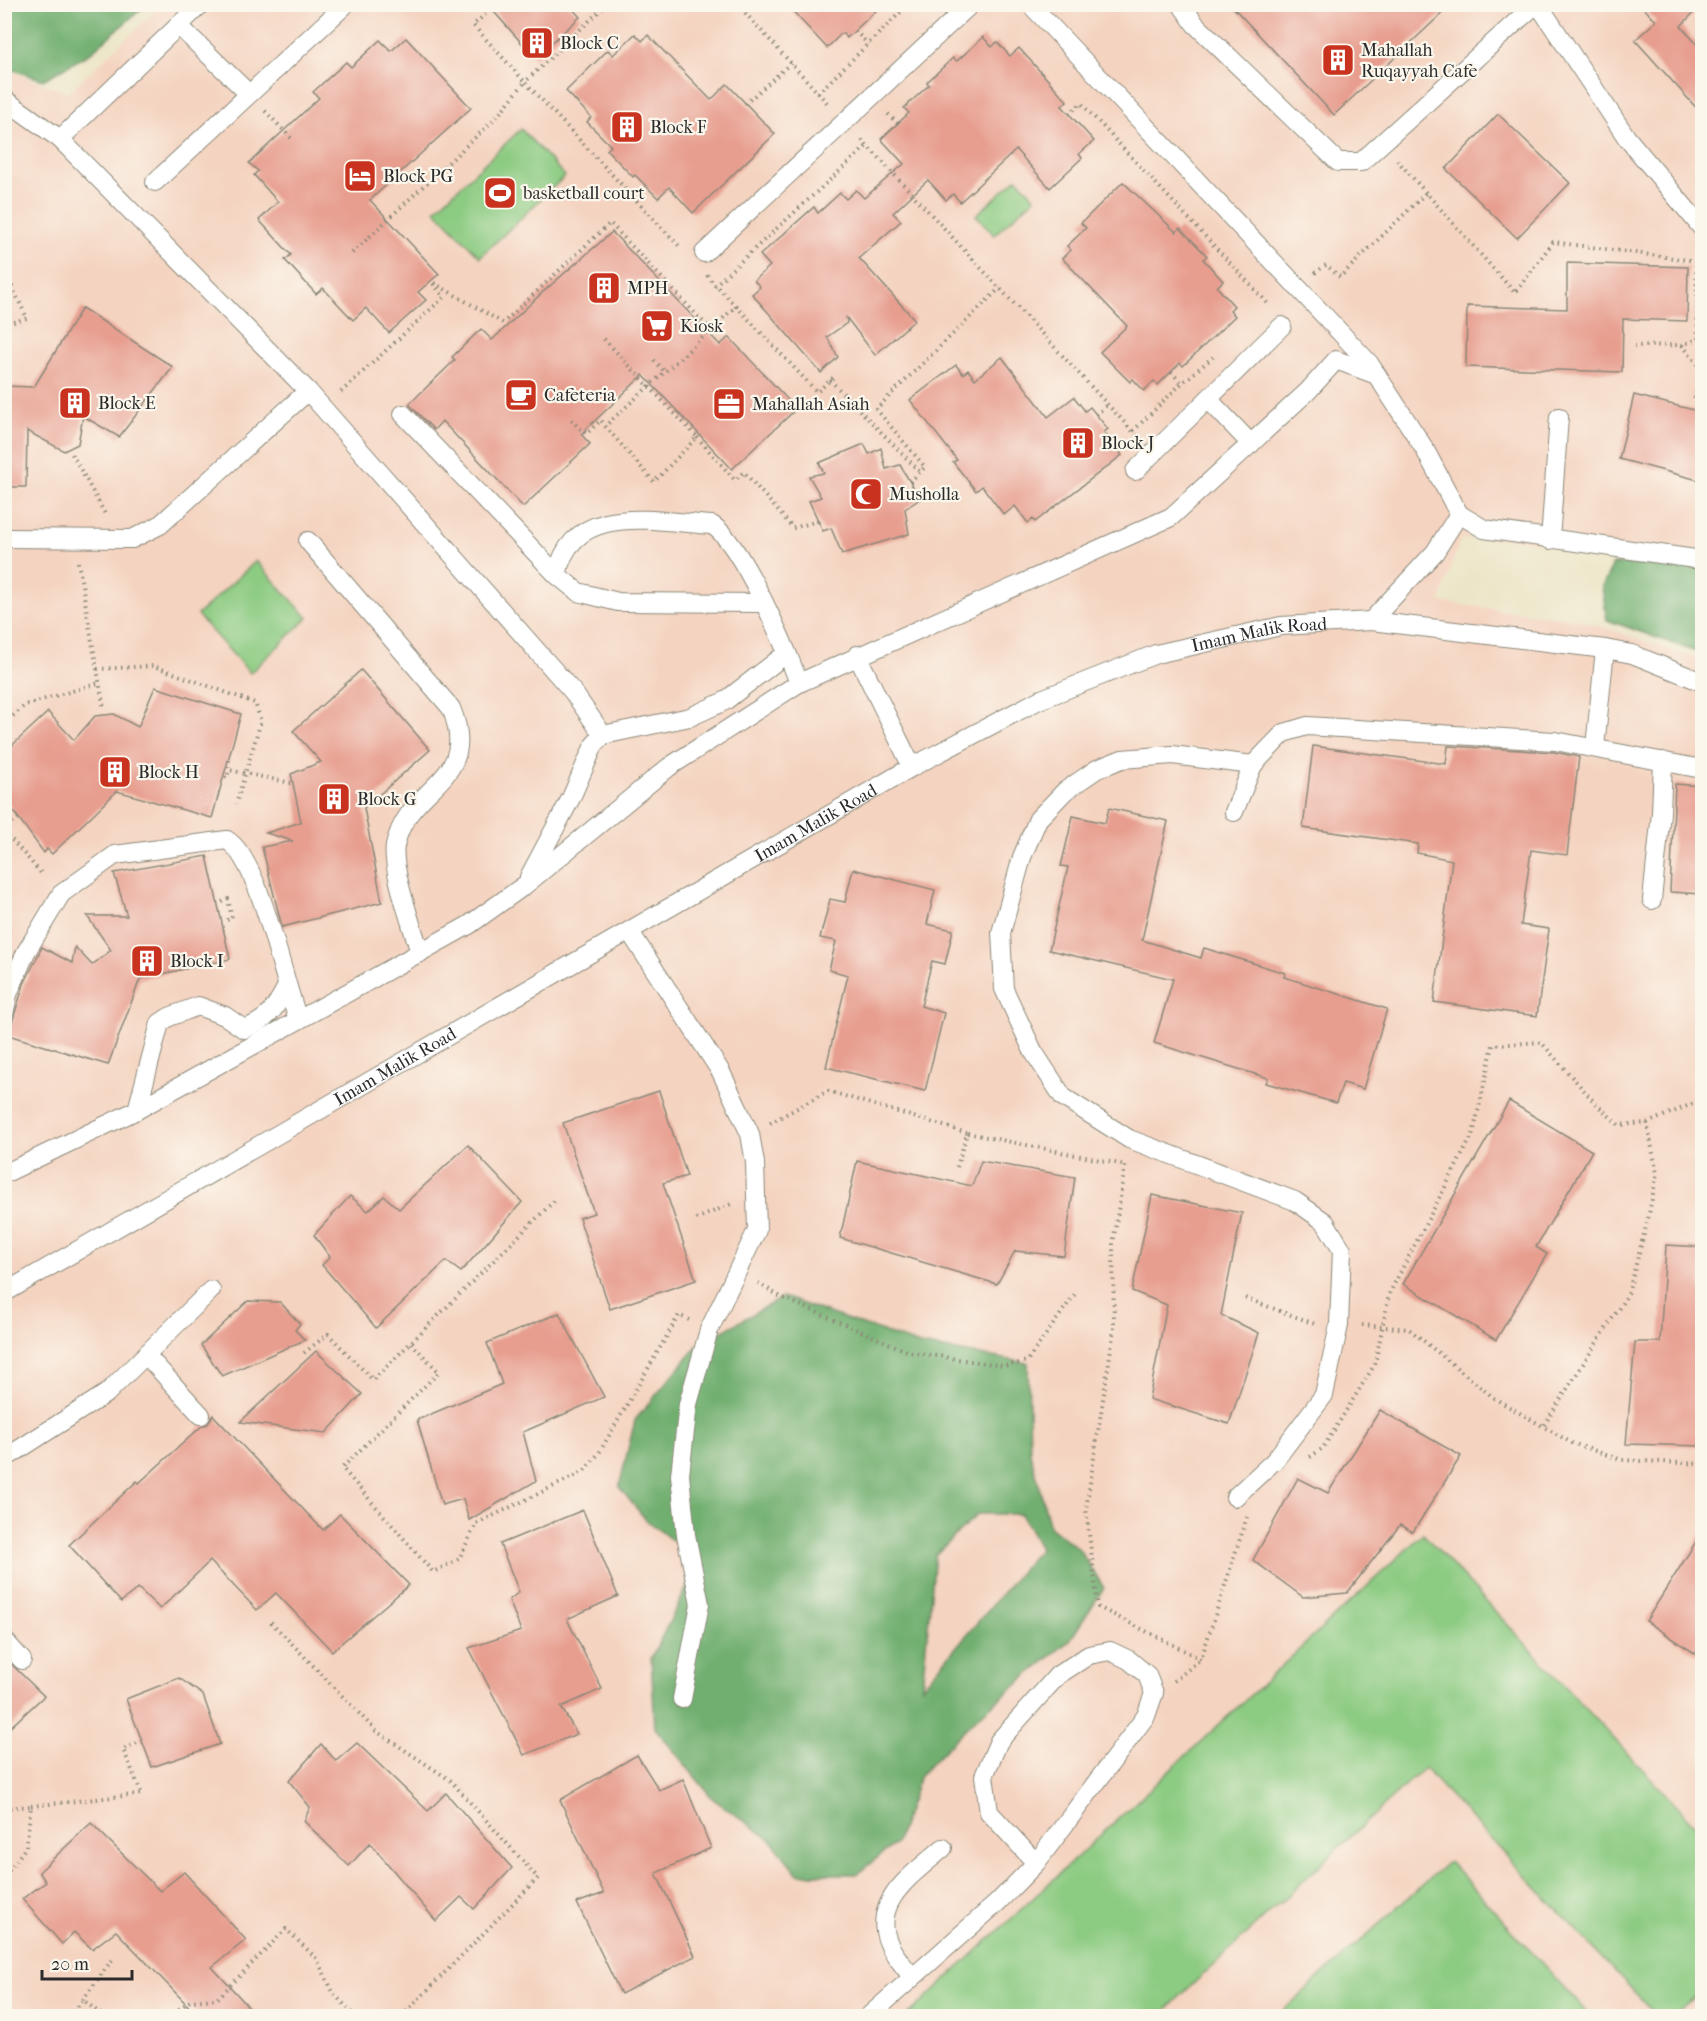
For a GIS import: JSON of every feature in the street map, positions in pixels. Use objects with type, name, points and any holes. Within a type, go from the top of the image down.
[{"type":"lane","points":[[60,139],[201,4]]},
{"type":"lane","points":[[702,260],[845,121],[971,4]]},
{"type":"lane","points":[[1030,4],[1295,288],[1369,363],[1424,448],[1459,514],[1484,529],[1702,560]]},
{"type":"lane","points":[[1181,4],[1195,24],[1338,162],[1361,162],[1537,4],[1626,138],[1702,228]]},
{"type":"lane","points":[[155,182],[344,6]]},
{"type":"lane","points":[[178,25],[249,94]]},
{"type":"lane","points":[[4,99],[60,139],[308,391],[573,692],[603,735]]},
{"type":"lane","points":[[1134,471],[1282,326]]},
{"type":"lane","points":[[4,1174],[136,1110],[469,925],[525,885],[669,766],[799,683],[856,655],[1172,517],[1308,391],[1336,360],[1377,375]]},
{"type":"lane","points":[[4,538],[132,539],[160,525],[308,391]]},
{"type":"lane","points":[[1208,399],[1251,444]]},
{"type":"lane","points":[[403,414],[558,575],[578,592],[618,602],[762,603]]},
{"type":"lane","points":[[1550,540],[1559,417]]},
{"type":"lane","points":[[1371,621],[1435,552],[1459,514]]},
{"type":"lane","points":[[558,575],[560,560],[571,543],[589,528],[612,519],[712,525],[723,531],[738,553],[788,653],[799,683]]},
{"type":"lane","points":[[308,541],[451,708],[459,728],[458,754],[448,772],[403,820],[394,848],[397,872],[420,953]]},
{"type":"lane","name":"Imam Malik Road","points":[[4,1293],[912,767],[1039,700],[1156,654],[1281,626],[1371,621],[1605,649],[1632,654],[1702,682]]},
{"type":"lane","points":[[1595,747],[1605,649]]},
{"type":"lane","points":[[525,885],[571,798],[594,745],[603,735],[690,717],[725,701],[788,653]]},
{"type":"lane","points":[[856,655],[912,767]]},
{"type":"lane","points":[[1234,812],[1253,765],[1284,733],[1307,726],[1555,741],[1702,769]]},
{"type":"lane","points":[[1235,1497],[1275,1460],[1324,1395],[1339,1325],[1342,1250],[1325,1222],[1295,1201],[1129,1139],[1064,1097],[1033,1051],[1004,989],[1001,933],[1022,857],[1038,819],[1065,791],[1097,769],[1122,759],[1172,755],[1253,765]]},
{"type":"lane","points":[[1652,900],[1661,813],[1663,761]]},
{"type":"lane","points":[[4,1015],[8,994],[26,952],[61,894],[115,855],[191,843],[227,840],[235,844],[262,899],[286,988],[298,1019]]},
{"type":"lane","points":[[630,932],[721,1072],[750,1134],[755,1163],[758,1230],[709,1330],[688,1404],[680,1475],[686,1535],[700,1604],[682,1699]]},
{"type":"lane","points":[[136,1110],[160,1023],[169,1017],[198,1006],[225,1016],[244,1029],[261,1024],[273,1013],[286,988]]},
{"type":"lane","points":[[4,1459],[107,1393],[211,1290]]},
{"type":"lane","points":[[146,1355],[201,1415]]},
{"type":"lane","points":[[4,1640],[22,1660]]},
{"type":"lane","points":[[869,2016],[998,1904],[1036,1863],[1146,1716],[1154,1693],[1147,1675],[1129,1660],[1110,1651],[1089,1655],[1059,1675],[999,1741],[984,1776],[989,1812],[1036,1863]]},
{"type":"lane","points":[[912,1977],[890,1947],[883,1926],[888,1901],[896,1889],[944,1848]]},
{"type":"path","points":[[352,253],[496,117],[525,82],[607,4]]},
{"type":"path","points":[[737,4],[1135,433],[1182,383],[1218,353]]},
{"type":"path","points":[[818,93],[909,4]]},
{"type":"path","points":[[488,12],[473,25],[684,251]]},
{"type":"path","points":[[855,31],[868,44]]},
{"type":"path","points":[[745,104],[792,62]]},
{"type":"path","points":[[249,94],[291,138]]},
{"type":"path","points":[[1069,114],[1081,103],[1271,308]]},
{"type":"path","points":[[715,285],[867,146]]},
{"type":"path","points":[[1393,156],[1515,293],[1553,242],[1696,261],[1698,339],[1682,345],[1634,346]]},
{"type":"path","points":[[1262,315],[1326,265],[1340,277],[1426,193]]},
{"type":"path","points":[[334,399],[444,297],[431,281],[503,323],[610,223],[711,330]]},
{"type":"path","points":[[702,260],[715,285],[817,392],[836,375]]},
{"type":"path","points":[[4,270],[27,318],[4,325]]},
{"type":"path","points":[[910,482],[925,467],[876,409],[1000,288]]},
{"type":"path","points":[[605,426],[736,306]]},
{"type":"path","points":[[604,339],[735,480],[744,471],[793,528],[818,521]]},
{"type":"path","points":[[1682,345],[1702,369],[1694,400]]},
{"type":"path","points":[[654,360],[665,372]]},
{"type":"path","points":[[1171,372],[1182,383]]},
{"type":"path","points":[[830,380],[920,472]]},
{"type":"path","points":[[1096,415],[1108,404]]},
{"type":"path","points":[[571,420],[586,434],[601,420],[654,482],[697,437]]},
{"type":"path","points":[[72,454],[119,539]]},
{"type":"path","points":[[78,560],[104,709]]},
{"type":"path","points":[[97,669],[154,666],[255,703],[261,721],[236,804]]},
{"type":"path","points":[[4,724],[25,705],[99,683]]},
{"type":"path","points":[[225,777],[229,770],[231,760],[229,760]]},
{"type":"path","points":[[229,770],[291,783]]},
{"type":"path","points":[[4,815],[11,823],[18,818]]},
{"type":"path","points":[[4,831],[41,873]]},
{"type":"path","points":[[222,902],[228,899],[232,918],[227,920]]},
{"type":"path","points":[[1305,1461],[1323,1448],[1375,1364],[1389,1294],[1473,1134],[1493,1045],[1542,1042],[1594,1102],[1619,1125],[1647,1123],[1692,1104],[1702,1104]]},
{"type":"path","points":[[750,1134],[828,1092],[967,1133],[1125,1165],[1113,1244],[1114,1329],[1086,1509],[1098,1607],[1201,1659]]},
{"type":"path","points":[[1544,1425],[1628,1294],[1648,1219],[1657,1173],[1647,1123]]},
{"type":"path","points":[[957,1167],[967,1133]]},
{"type":"path","points":[[696,1219],[734,1203],[733,1192]]},
{"type":"path","points":[[304,1353],[328,1334],[373,1380],[555,1200]]},
{"type":"path","points":[[738,1270],[781,1297],[909,1352],[1005,1366],[1027,1361],[1075,1294]]},
{"type":"path","points":[[1245,1298],[1314,1324]]},
{"type":"path","points":[[411,1343],[439,1372],[342,1468],[433,1572],[459,1559],[476,1524],[584,1472],[599,1453],[679,1315],[709,1330]]},
{"type":"path","points":[[1362,1325],[1409,1329],[1494,1398],[1572,1443],[1622,1460],[1702,1464]]},
{"type":"path","points":[[1154,1693],[1182,1676],[1201,1659],[1247,1517],[1252,1509]]},
{"type":"path","points":[[271,1622],[376,1731],[450,1780],[538,1878],[402,2016]]},
{"type":"path","points":[[4,1808],[142,1794],[123,1749],[142,1741]]},
{"type":"path","points":[[4,1877],[26,1847],[31,1806]]},
{"type":"path","points":[[169,2016],[190,2001],[217,1999],[286,1929],[316,1959],[334,1994],[355,2016]]},
{"type":"path","points":[[70,2016],[114,1957]]},
{"type":"path","points":[[83,2000],[103,2016]]},
{"type":"path","points":[[4,2013],[8,2016]]},
{"type":"shaded area","points":[[163,4],[1702,5],[1702,562],[1504,538],[1460,539],[1440,602],[1580,620],[1702,660],[1702,2016],[5,2016],[4,69],[68,93]]},
{"type":"green space","points":[[4,5],[146,5],[89,54],[43,80],[5,67]]},
{"type":"green space","name":"basketball court","points":[[521,129],[565,176],[480,257],[435,210]]},
{"type":"green space","points":[[1017,178],[1035,198],[994,235],[976,215]]},
{"type":"green space","points":[[256,561],[308,618],[250,673],[197,615]]},
{"type":"green space","points":[[1613,564],[1702,567],[1702,654],[1607,620],[1602,587]]},
{"type":"green space","points":[[783,1297],[920,1345],[1028,1363],[1030,1452],[1050,1527],[1079,1549],[1104,1588],[1070,1640],[974,1720],[920,1775],[897,1842],[857,1874],[798,1874],[771,1840],[713,1799],[655,1728],[651,1658],[700,1562],[646,1520],[619,1487],[635,1420],[698,1345]],"holes":[[[978,1514],[1021,1514],[1040,1549],[922,1687],[935,1555]]]},
{"type":"green space","points":[[1423,1534],[1702,1833],[1702,1989],[1673,2016],[1657,2016],[1424,1768],[1159,2016],[907,2016]]},
{"type":"green space","points":[[1449,1861],[1590,2016],[1277,2016]]},
{"type":"building","name":"Block C","points":[[487,4],[568,4],[580,17],[535,58]]},
{"type":"building","points":[[786,4],[883,4],[847,38],[842,33],[827,48]]},
{"type":"building","name":"Mahallah Ruqayyah Cafe","points":[[1230,4],[1452,4],[1334,115]]},
{"type":"building","points":[[1640,4],[1702,4],[1681,26],[1702,50],[1702,114],[1635,40],[1656,21]]},
{"type":"building","name":"Block F","points":[[635,34],[642,41],[648,35],[711,100],[727,84],[775,134],[693,213],[669,187],[658,198],[635,175],[633,177],[607,150],[611,146],[587,122],[591,117],[566,91],[608,50],[613,55]]},
{"type":"building","points":[[983,37],[992,47],[997,42],[1010,56],[1019,48],[1067,101],[1062,106],[1094,141],[1079,154],[1082,158],[1050,188],[1016,150],[960,202],[953,194],[946,200],[928,180],[893,213],[901,221],[859,258],[915,320],[875,355],[846,317],[847,323],[827,337],[838,357],[821,373],[752,294],[760,287],[754,280],[770,266],[760,255],[814,207],[818,213],[840,193],[846,199],[856,190],[864,198],[904,164],[881,139],[909,113],[904,108],[929,85],[927,82],[953,58],[957,61]]},
{"type":"building","points":[[406,38],[471,108],[370,200],[439,274],[418,292],[426,300],[389,333],[366,308],[353,320],[323,288],[316,294],[285,260],[291,255],[259,220],[278,202],[254,175],[258,171],[249,163],[319,98],[313,92],[346,62],[351,67],[380,40],[391,51]]},
{"type":"building","points":[[1498,114],[1570,183],[1517,238],[1446,169]]},
{"type":"building","points":[[1123,182],[1176,232],[1180,228],[1207,256],[1203,259],[1223,281],[1217,287],[1234,306],[1230,310],[1235,316],[1183,366],[1180,363],[1158,385],[1154,381],[1144,391],[1133,379],[1130,382],[1100,352],[1127,326],[1062,258],[1071,250],[1067,246],[1086,228],[1081,223]]},
{"type":"building","points":[[612,232],[720,345],[729,337],[790,402],[787,404],[794,411],[732,469],[643,375],[581,434],[590,444],[523,507],[442,421],[434,430],[409,404],[455,360],[452,357],[481,329],[492,340]]},
{"type":"building","points":[[1567,263],[1688,267],[1687,321],[1623,319],[1622,372],[1466,367],[1467,306],[1567,309]]},
{"type":"building","name":"Block E","points":[[82,308],[173,367],[119,437],[83,416],[78,444],[64,451],[27,431],[26,487],[4,487],[4,386],[34,387]]},
{"type":"building","name":"Block J","points":[[1002,357],[1048,417],[1074,397],[1085,411],[1090,407],[1108,429],[1104,432],[1122,455],[1035,522],[1033,519],[1028,523],[1015,506],[1004,515],[982,486],[976,491],[953,462],[957,460],[910,400],[956,365],[963,374],[968,370],[975,379]]},
{"type":"building","points":[[1634,395],[1702,412],[1702,481],[1619,459]]},
{"type":"building","points":[[864,444],[869,454],[881,448],[886,469],[900,465],[920,499],[905,509],[909,534],[842,554],[831,528],[823,531],[809,501],[821,497],[809,476],[824,473],[819,463]]},
{"type":"building","name":"Block G","points":[[361,670],[430,750],[364,808],[382,902],[282,927],[262,847],[293,841],[266,833],[301,822],[291,774],[321,762],[293,731]]},
{"type":"building","name":"Block H","points":[[155,687],[241,714],[212,818],[117,791],[52,854],[47,849],[44,853],[4,798],[4,753],[48,712],[74,740],[95,716],[114,714],[138,727]]},
{"type":"building","points":[[1313,746],[1446,764],[1448,746],[1554,752],[1579,757],[1567,855],[1531,850],[1521,925],[1549,929],[1537,1016],[1434,1002],[1452,860],[1417,853],[1418,844],[1303,828]]},
{"type":"building","points":[[1675,784],[1702,786],[1702,894],[1670,892]]},
{"type":"building","points":[[1109,808],[1168,821],[1142,940],[1201,958],[1204,948],[1285,973],[1284,977],[1387,1009],[1363,1089],[1343,1083],[1336,1103],[1266,1083],[1268,1078],[1154,1043],[1173,979],[1049,950],[1068,867],[1061,866],[1073,816],[1105,823]]},
{"type":"building","name":"Block I","points":[[207,856],[230,959],[140,979],[108,1065],[8,1035],[24,984],[42,947],[72,963],[75,947],[92,965],[111,950],[87,916],[127,916],[114,873]]},
{"type":"building","points":[[853,869],[935,890],[927,924],[953,930],[945,964],[932,961],[921,1006],[944,1013],[925,1091],[826,1067],[848,975],[829,970],[836,941],[820,938],[830,899],[845,902]]},
{"type":"building","points":[[659,1091],[687,1176],[663,1183],[696,1280],[610,1309],[579,1218],[594,1213],[563,1123]]},
{"type":"building","points":[[1509,1101],[1592,1151],[1536,1247],[1547,1254],[1496,1340],[1403,1284]]},
{"type":"building","points":[[468,1145],[522,1202],[461,1272],[446,1261],[376,1328],[322,1265],[330,1257],[314,1235],[350,1196],[368,1211],[384,1196],[399,1209]]},
{"type":"building","points":[[857,1161],[972,1186],[981,1161],[1075,1177],[1064,1256],[1015,1251],[997,1284],[840,1238]]},
{"type":"building","points":[[1152,1195],[1242,1213],[1221,1315],[1259,1333],[1229,1424],[1149,1399],[1167,1305],[1132,1291]]},
{"type":"building","points":[[1666,1245],[1702,1247],[1702,1446],[1626,1444],[1635,1342],[1660,1342]]},
{"type":"building","points":[[248,1301],[280,1302],[300,1324],[295,1330],[305,1340],[222,1376],[201,1345]]},
{"type":"building","points":[[559,1313],[604,1397],[523,1432],[536,1481],[469,1520],[463,1499],[442,1505],[417,1420],[502,1384],[487,1343]]},
{"type":"building","points":[[316,1351],[362,1394],[326,1433],[240,1422]]},
{"type":"building","points":[[1380,1410],[1461,1456],[1413,1532],[1400,1525],[1347,1593],[1303,1597],[1253,1560],[1298,1478],[1328,1493]]},
{"type":"building","points":[[213,1415],[323,1530],[340,1514],[409,1585],[332,1651],[276,1593],[257,1610],[210,1561],[160,1609],[138,1588],[121,1602],[69,1545],[137,1481],[139,1483],[202,1426],[208,1424]]},
{"type":"building","points":[[583,1510],[618,1596],[567,1619],[602,1689],[561,1707],[577,1734],[524,1755],[469,1648],[521,1631],[509,1600],[519,1592],[500,1544]]},
{"type":"building","points":[[1702,1532],[1702,1658],[1646,1621]]},
{"type":"building","points":[[4,1657],[44,1696],[4,1733]]},
{"type":"building","points":[[179,1678],[203,1695],[220,1744],[152,1767],[126,1699]]},
{"type":"building","points":[[357,1743],[428,1811],[446,1793],[512,1868],[474,1909],[461,1897],[436,1921],[370,1843],[349,1866],[304,1821],[310,1807],[289,1781],[321,1744],[336,1761]]},
{"type":"building","points":[[637,1755],[659,1790],[683,1779],[711,1848],[656,1873],[695,1956],[621,1994],[577,1903],[604,1893],[560,1800]]},
{"type":"building","points":[[91,1823],[160,1891],[184,1872],[246,1940],[212,1967],[257,2016],[198,2016],[116,1931],[92,1949],[74,1932],[62,1944],[22,1899],[46,1882],[39,1872]]},
{"type":"place","name":"Block C","points":[[537,43]]},
{"type":"place","name":"Mahallah Ruqayyah Cafe","points":[[1338,60]]},
{"type":"place","name":"Block F","points":[[627,127]]},
{"type":"place","name":"Block PG","points":[[360,176]]},
{"type":"place","name":"basketball court","points":[[500,193]]},
{"type":"place","name":"MPH","points":[[604,288]]},
{"type":"place","name":"Kiosk","points":[[657,326]]},
{"type":"place","name":"Cafeteria","points":[[521,395]]},
{"type":"place","name":"Block E","points":[[75,403]]},
{"type":"place","name":"Mahallah Asiah","points":[[729,404]]},
{"type":"place","name":"Block J","points":[[1078,443]]},
{"type":"place","name":"Musholla","points":[[866,494]]},
{"type":"place","name":"Block H","points":[[115,772]]},
{"type":"place","name":"Block G","points":[[334,799]]},
{"type":"place","name":"Block I","points":[[147,961]]}]
